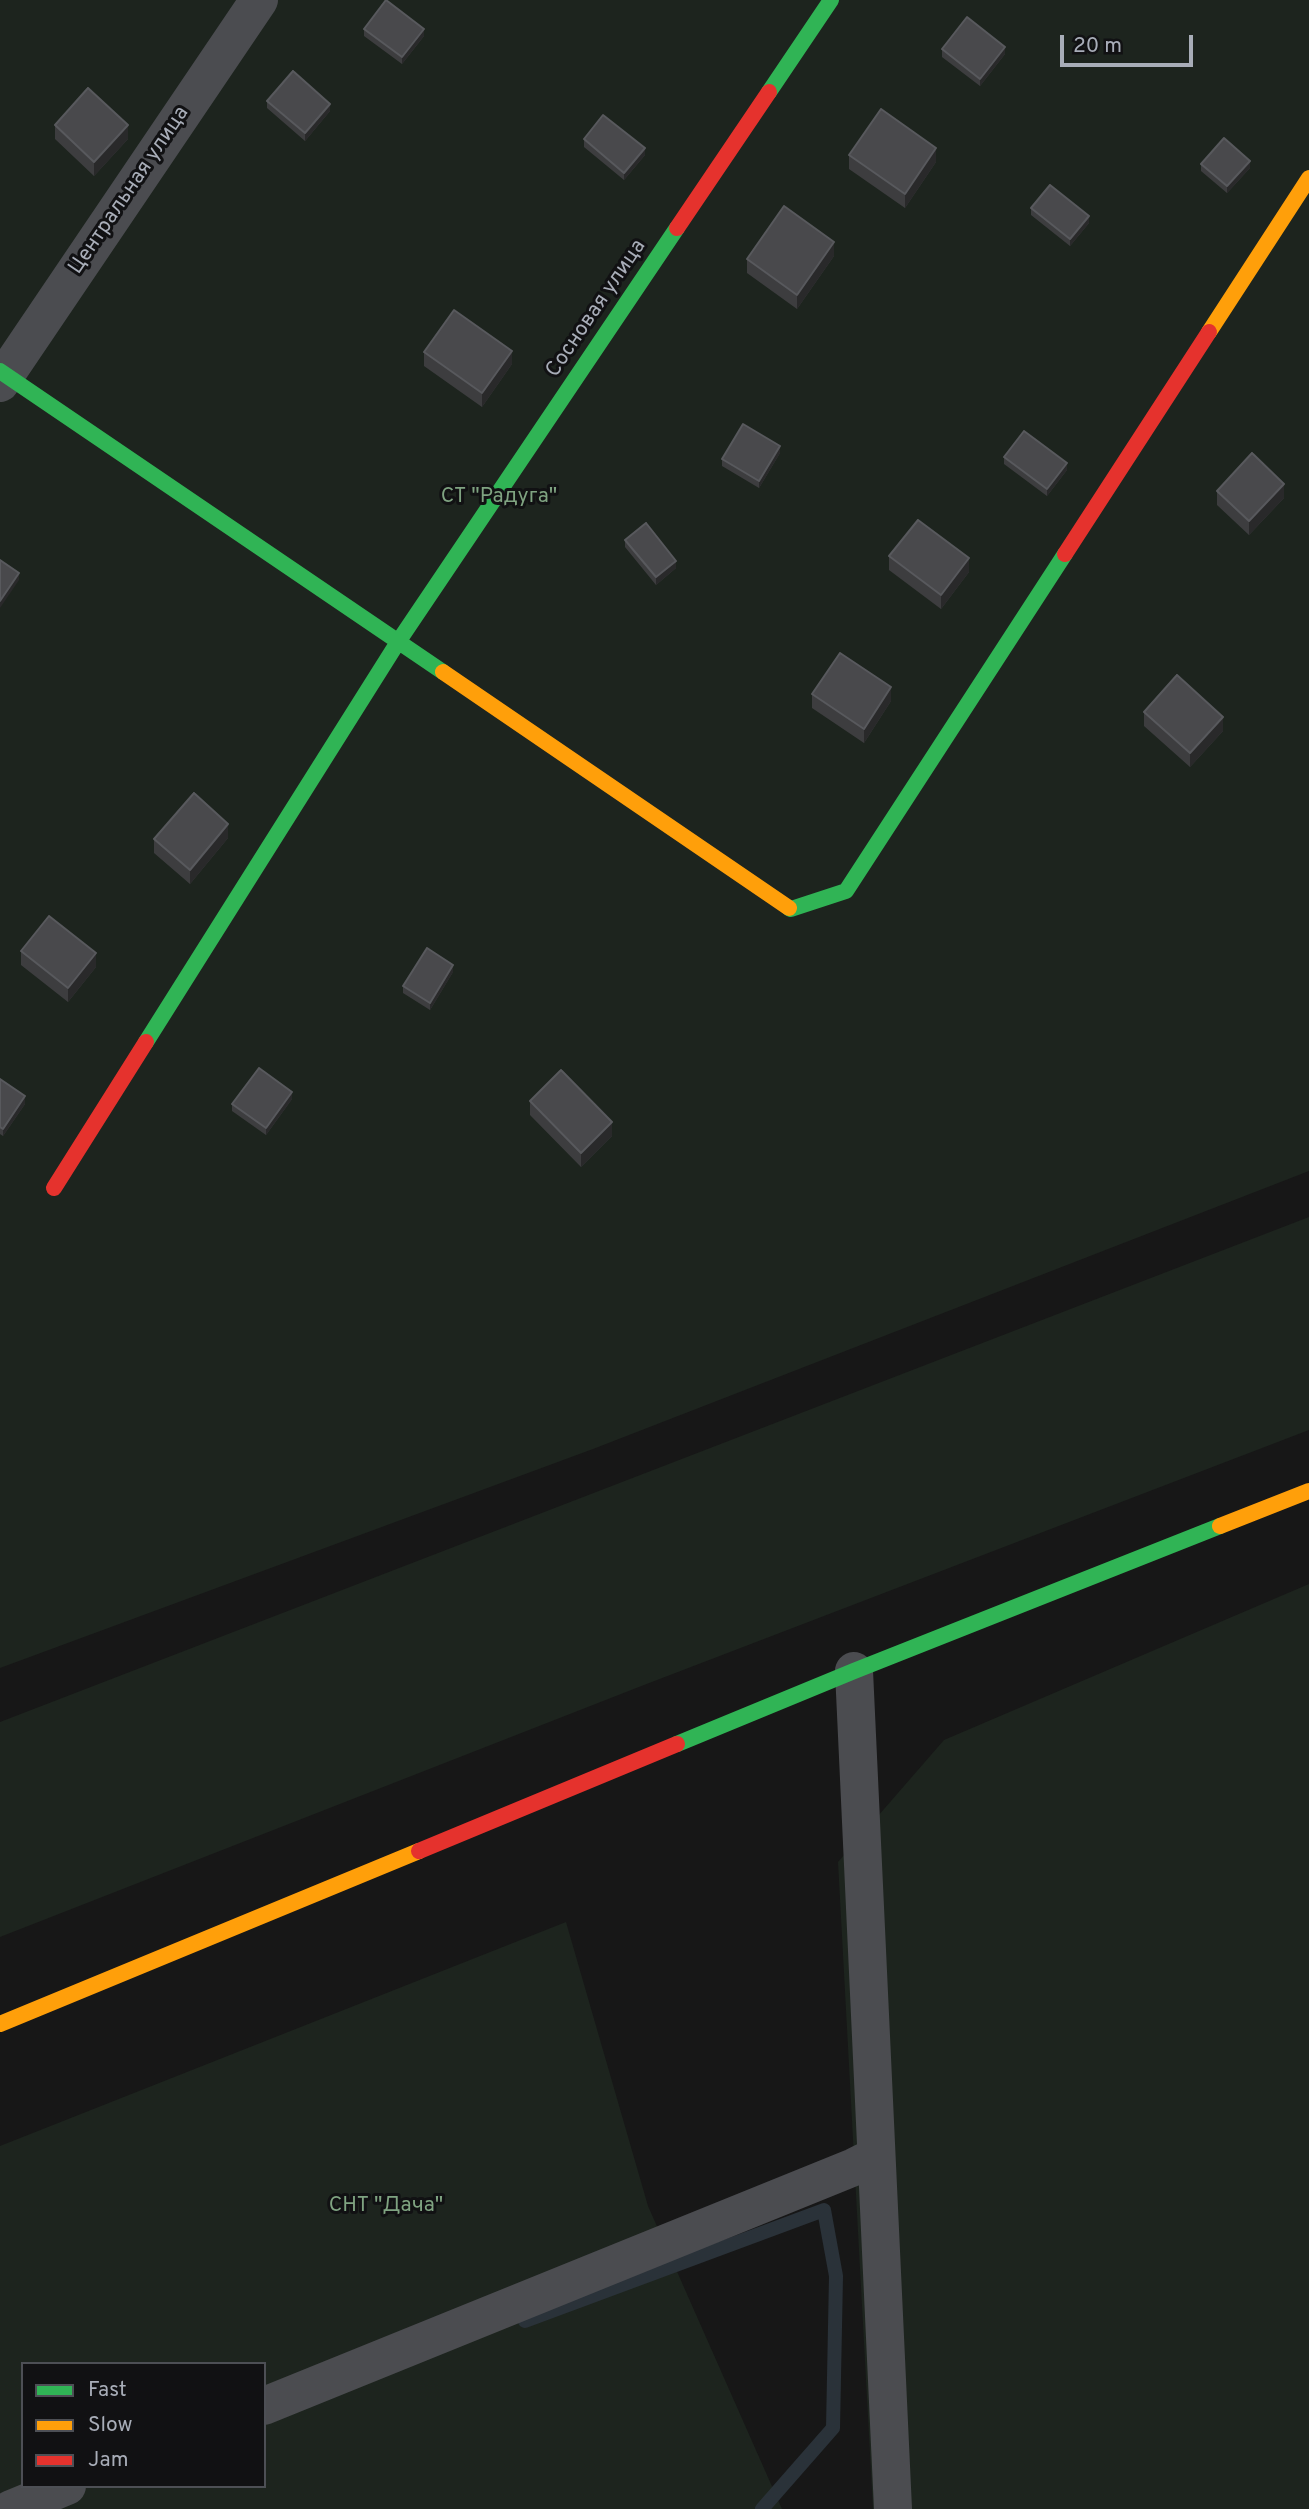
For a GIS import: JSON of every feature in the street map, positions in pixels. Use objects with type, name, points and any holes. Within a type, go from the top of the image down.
[{"type":"street","name":"Центральная улица","points":[[2,376],[259,0]]},
{"type":"street","name":"Сосновая улица","points":[[54,1188],[398,642],[831,0]]},
{"type":"street","points":[[2,376],[791,909],[846,891],[1309,178]]},
{"type":"street","points":[[0,2024],[854,1671],[1309,1491]]},
{"type":"street","points":[[854,1671],[893,2509]]},
{"type":"street","points":[[266,2405],[855,2167],[876,2155]]},
{"type":"street","points":[[11,2509],[62,2488]]},
{"type":"green space","name":"СТ \"Радуга\"","points":[[0,0],[1309,0],[1309,1171],[593,1449],[0,1668]]},
{"type":"green space","points":[[1309,1217],[1309,1430],[644,1685],[0,1937],[0,1722]]},
{"type":"green space","points":[[1309,1584],[1309,2509],[873,2509],[838,1862],[944,1740]]},
{"type":"green space","name":"СНТ \"Дача\"","points":[[566,1922],[648,2206],[782,2509],[0,2509],[0,2146]]},
{"type":"building","points":[[386,0],[424,29],[402,57],[364,29]]},
{"type":"building","points":[[967,17],[1005,47],[980,79],[942,49]]},
{"type":"building","points":[[293,71],[330,104],[305,133],[267,101]]},
{"type":"building","points":[[88,88],[128,125],[94,162],[55,125]]},
{"type":"building","points":[[881,109],[936,148],[905,194],[849,155]]},
{"type":"building","points":[[603,115],[645,148],[624,173],[584,139]]},
{"type":"building","points":[[1224,138],[1250,161],[1227,186],[1201,164]]},
{"type":"building","points":[[1050,185],[1089,216],[1070,239],[1031,208]]},
{"type":"building","points":[[784,206],[834,242],[797,295],[747,259]]},
{"type":"building","points":[[454,310],[512,351],[482,393],[424,352]]},
{"type":"building","points":[[743,424],[780,446],[759,481],[722,459]]},
{"type":"building","points":[[1024,431],[1067,463],[1047,489],[1004,457]]},
{"type":"building","points":[[1252,453],[1284,484],[1249,521],[1217,491]]},
{"type":"building","points":[[918,520],[969,558],[941,595],[889,556]]},
{"type":"building","points":[[646,523],[676,561],[656,577],[625,540]]},
{"type":"building","points":[[0,560],[19,573],[0,601]]},
{"type":"building","points":[[840,653],[891,687],[864,729],[812,694]]},
{"type":"building","points":[[1177,675],[1223,717],[1190,753],[1144,712]]},
{"type":"building","points":[[194,793],[228,824],[190,870],[154,839]]},
{"type":"building","points":[[49,916],[96,953],[68,988],[21,951]]},
{"type":"building","points":[[427,948],[453,965],[430,1003],[403,986]]},
{"type":"building","points":[[259,1068],[292,1092],[266,1128],[232,1104]]},
{"type":"building","points":[[561,1070],[612,1122],[581,1153],[530,1101]]},
{"type":"building","points":[[0,1079],[25,1096],[3,1129],[0,1127]]},
{"type":"waterway","points":[[525,2321],[824,2210],[836,2276],[833,2428],[762,2509]]},
{"type":"traffic: fast","points":[[769,92],[831,0]]},
{"type":"traffic: fast","points":[[146,1042],[398,642],[677,228]]},
{"type":"traffic: fast","points":[[0,371],[443,672]]},
{"type":"traffic: fast","points":[[789,908],[846,891],[1065,554]]},
{"type":"traffic: fast","points":[[677,1744],[1220,1526]]},
{"type":"traffic: slow","points":[[1209,332],[1309,178]]},
{"type":"traffic: slow","points":[[443,672],[789,908]]},
{"type":"traffic: slow","points":[[1220,1526],[1309,1491]]},
{"type":"traffic: slow","points":[[0,2024],[419,1851]]},
{"type":"traffic: jam","points":[[677,228],[769,92]]},
{"type":"traffic: jam","points":[[1065,554],[1209,332]]},
{"type":"traffic: jam","points":[[54,1188],[146,1042]]},
{"type":"traffic: jam","points":[[419,1851],[677,1744]]}]
